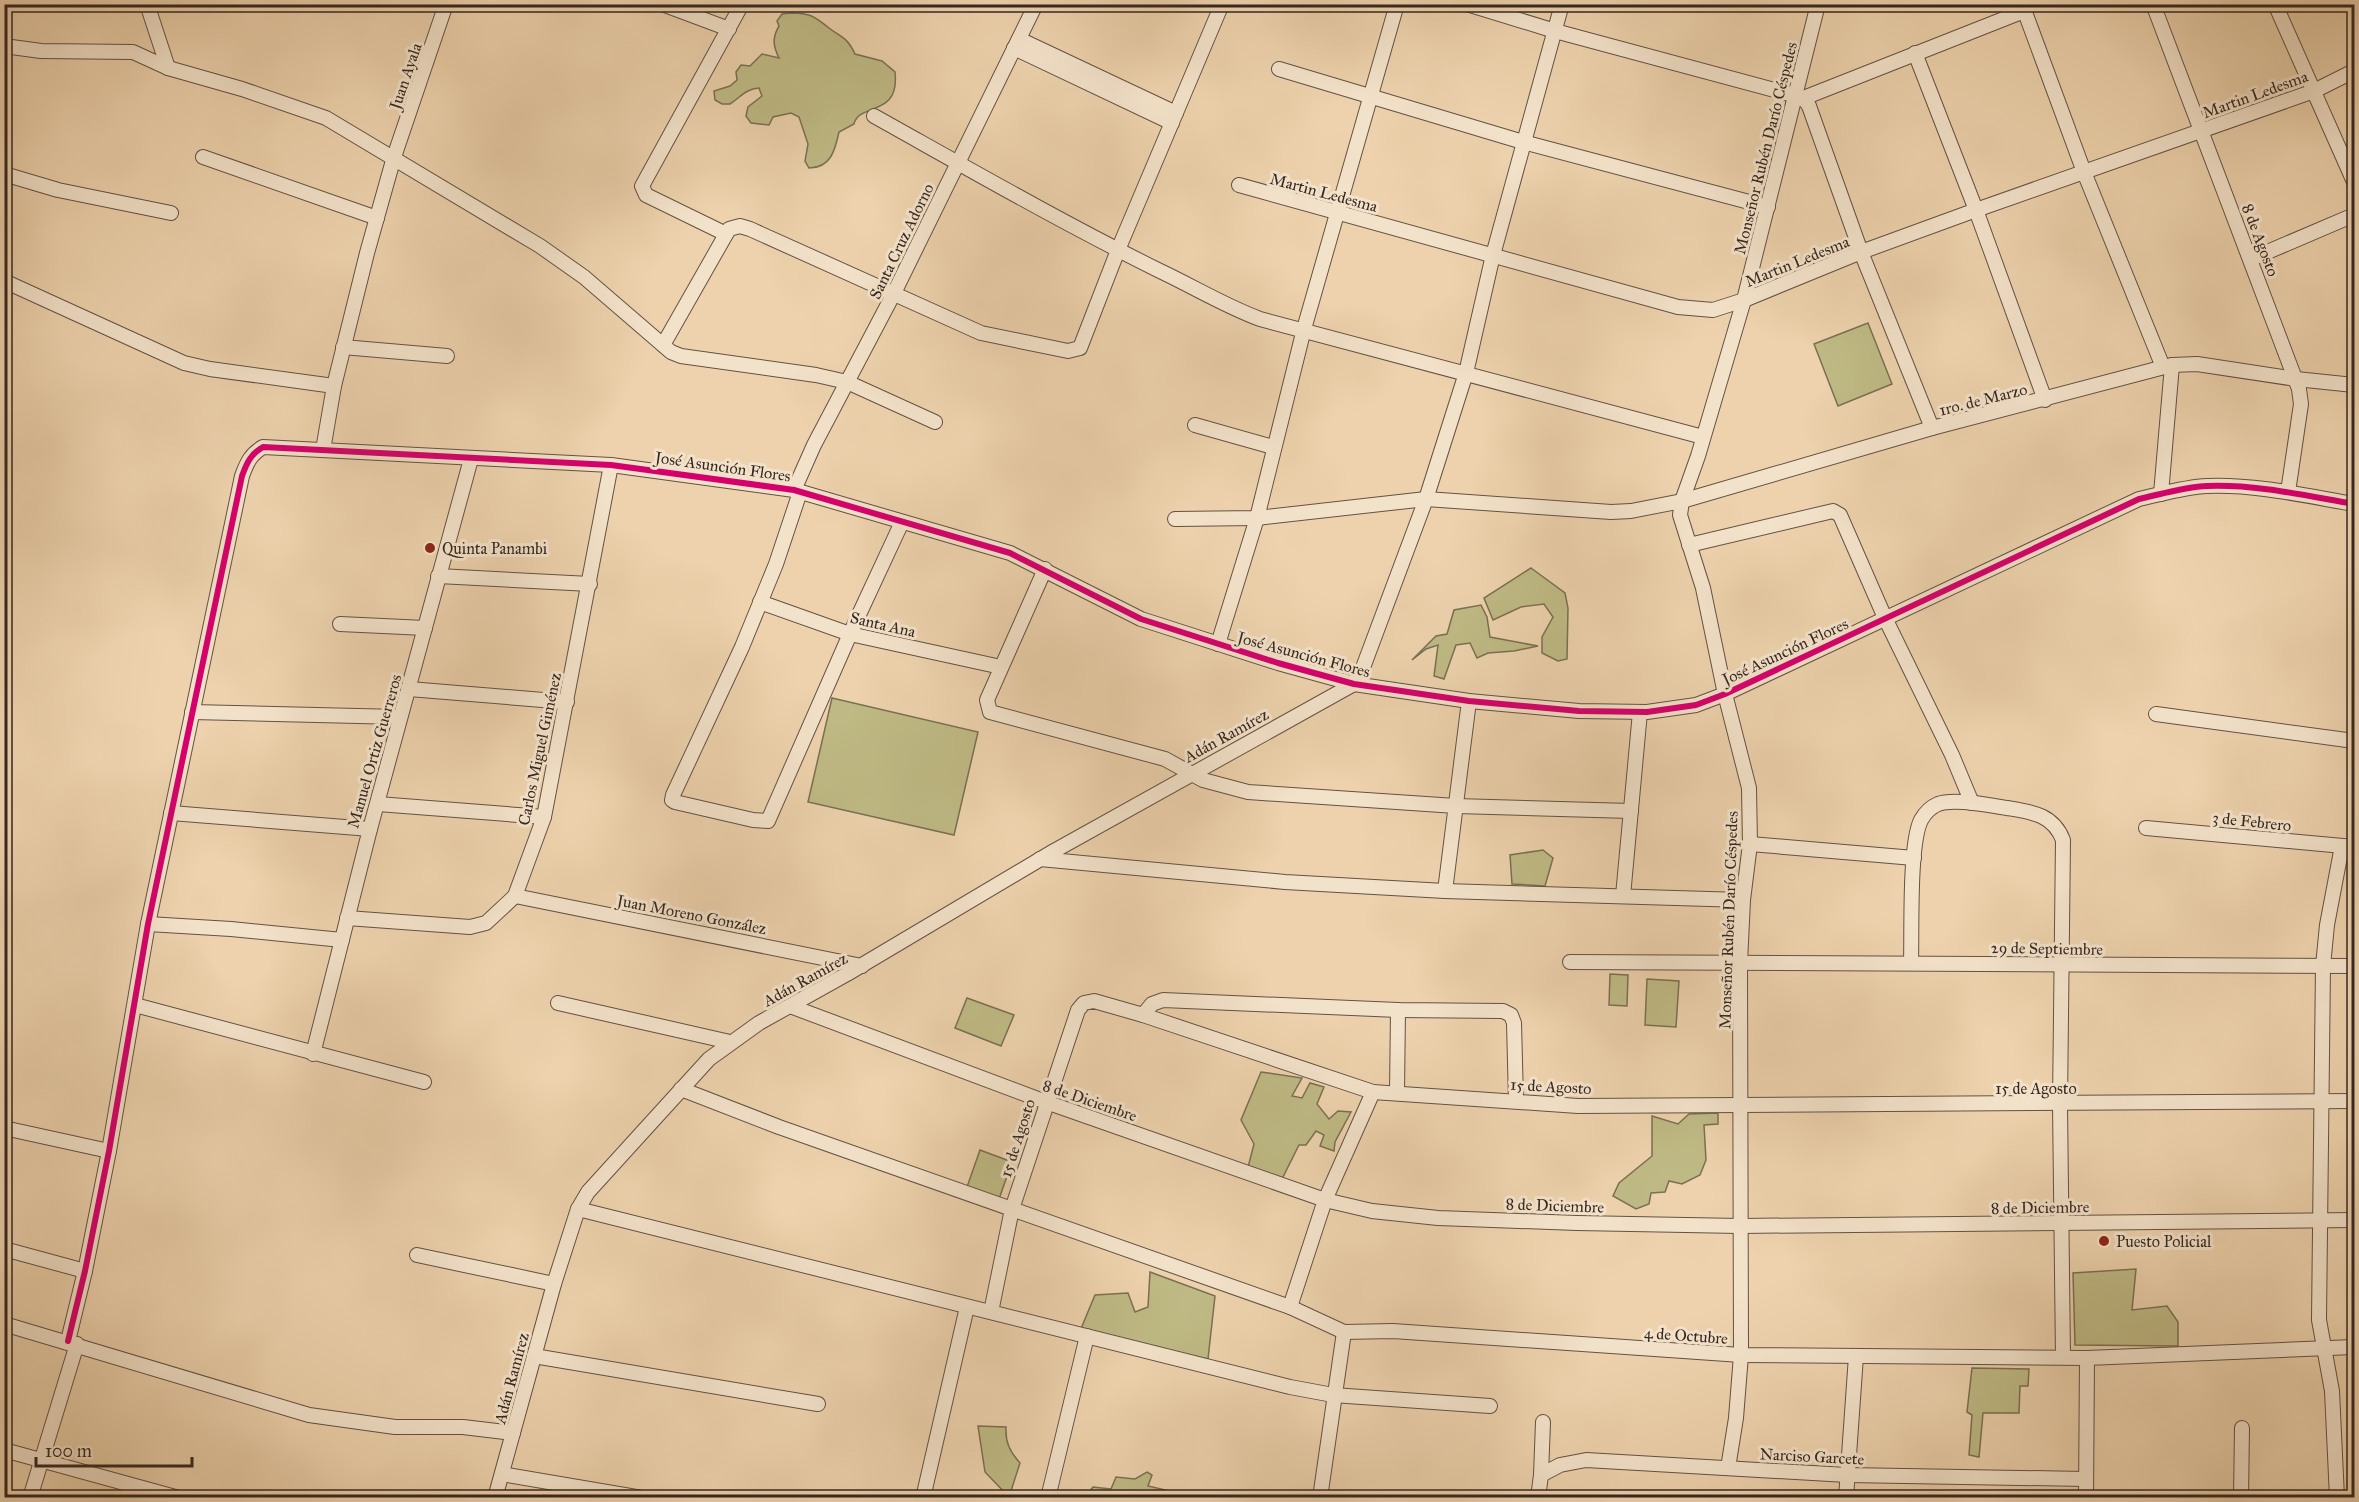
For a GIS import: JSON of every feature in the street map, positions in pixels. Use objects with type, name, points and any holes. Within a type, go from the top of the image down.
[{"type":"street","points":[[147,4],[168,68]]},
{"type":"street","name":"Juan Ayala","points":[[323,450],[333,386],[377,218],[394,157],[446,4]]},
{"type":"street","points":[[662,4],[729,29]]},
{"type":"street","points":[[726,234],[646,195],[642,186],[742,4]]},
{"type":"street","name":"Santa Cruz Adorno","points":[[850,634],[768,821],[753,820],[672,800],[776,564],[797,491],[847,382],[894,293],[1036,4]]},
{"type":"street","points":[[663,345],[729,229],[740,226],[981,333],[1068,351],[1080,348],[1118,250],[1222,4]]},
{"type":"street","points":[[1218,644],[1257,518],[1304,329],[1397,4]]},
{"type":"street","points":[[1467,4],[1556,31],[1799,97],[1809,106],[1861,252],[1932,428]]},
{"type":"street","points":[[1354,684],[1361,673],[1426,499],[1466,373],[1493,255],[1562,4]]},
{"type":"street","name":"Monseñor Rubén Darío Céspedes","points":[[1728,1468],[1736,1418],[1741,1355],[1740,963],[1743,900],[1750,844],[1749,788],[1725,694],[1703,588],[1680,515],[1682,501],[1744,300],[1799,97],[1818,4]]},
{"type":"street","name":"8 de Agosto","points":[[2153,4],[2296,379],[2301,404],[2288,492]]},
{"type":"street","points":[[2275,4],[2355,182]]},
{"type":"street","points":[[1799,97],[1915,54],[2023,8],[2084,172],[2167,366],[2161,494]]},
{"type":"street","points":[[1016,43],[1174,118]]},
{"type":"street","points":[[4,46],[41,51],[133,52],[168,68],[242,89],[326,118],[549,252],[584,277],[663,345],[681,356],[816,375],[847,382],[935,422]]},
{"type":"street","points":[[1915,54],[1976,210],[2045,400]]},
{"type":"street","points":[[1279,69],[1523,142],[1768,207]]},
{"type":"street","name":"Martin Ledesma","points":[[1239,185],[1678,307],[1713,310],[1976,210],[2314,91],[2355,71]]},
{"type":"street","points":[[874,116],[1118,250],[1228,307],[1260,319],[1703,437]]},
{"type":"street","points":[[203,157],[377,218]]},
{"type":"street","points":[[4,174],[58,190],[171,213]]},
{"type":"street","points":[[2251,259],[2355,215]]},
{"type":"street","points":[[4,281],[184,363],[210,369],[333,386]]},
{"type":"street","points":[[343,347],[447,356]]},
{"type":"street","name":"1ro. de Marzo","points":[[1175,519],[1257,518],[1426,499],[1611,512],[1631,511],[1682,501],[1932,428],[2167,366],[2197,364],[2296,379],[2355,385]]},
{"type":"street","points":[[1195,425],[1273,447]]},
{"type":"street","name":"José Asunción Flores","points":[[192,712],[214,617],[242,476],[246,462],[253,453],[263,447],[611,465],[797,491],[1010,553],[1141,618],[1218,644],[1354,684],[1469,701],[1579,711],[1640,712],[1696,705],[1725,694],[2139,499],[2208,486],[2288,492],[2355,504]]},
{"type":"street","name":"Manuel Ortiz Guerreros","points":[[313,1054],[370,829],[471,459]]},
{"type":"street","name":"Carlos Miguel Giménez","points":[[347,918],[470,927],[486,923],[514,896],[544,817],[611,465]]},
{"type":"street","points":[[1689,545],[1837,512],[1885,618],[1952,755],[1972,803]]},
{"type":"street","points":[[850,634],[902,522]]},
{"type":"street","points":[[1045,569],[987,700],[990,712],[1165,759],[1189,774],[1215,784],[1248,792],[1456,806],[1631,811]]},
{"type":"street","points":[[438,576],[590,584]]},
{"type":"street","name":"Santa Ana","points":[[760,602],[850,634],[1001,667]]},
{"type":"street","points":[[340,624],[425,628]]},
{"type":"street","name":"Adán Ramírez","points":[[495,1497],[554,1284],[578,1209],[588,1192],[709,1059],[759,1023],[862,966],[1040,859],[1354,684]]},
{"type":"street","points":[[409,689],[567,702]]},
{"type":"street","points":[[1445,891],[1469,701]]},
{"type":"street","points":[[30,1497],[72,1343],[109,1151],[148,924],[192,712],[400,717]]},
{"type":"street","points":[[1623,896],[1640,712]]},
{"type":"street","points":[[2156,714],[2355,741]]},
{"type":"street","points":[[1911,962],[1917,832],[1922,819],[1930,809],[1939,803],[1972,803],[2045,816],[2054,824],[2063,840],[2060,1104],[2063,1357]]},
{"type":"street","points":[[378,804],[544,817]]},
{"type":"street","points":[[171,813],[370,829]]},
{"type":"street","name":"3 de Febrero","points":[[2146,828],[2348,847]]},
{"type":"street","points":[[1750,844],[1914,858]]},
{"type":"street","points":[[2337,1497],[2332,1391],[2319,1320],[2323,966],[2327,925],[2348,847]]},
{"type":"street","points":[[1040,859],[1286,882],[1445,891],[1743,900]]},
{"type":"street","name":"Juan Moreno González","points":[[514,896],[862,966]]},
{"type":"street","points":[[148,924],[231,929],[342,940]]},
{"type":"street","name":"29 de Septiembre","points":[[1570,962],[2355,966]]},
{"type":"street","points":[[1143,1015],[1152,1004],[1163,1000],[1398,1010],[1503,1011],[1511,1015],[1514,1023],[1516,1101]]},
{"type":"street","name":"15 de Agosto","points":[[991,1312],[1012,1209],[1046,1102],[1078,1010],[1084,1003],[1094,1001],[1143,1015],[1373,1092],[1578,1106],[2355,1101]]},
{"type":"street","points":[[558,1004],[730,1042]]},
{"type":"street","points":[[135,1005],[424,1082]]},
{"type":"street","name":"8 de Diciembre","points":[[790,1006],[1046,1102],[1325,1200],[1372,1211],[1438,1218],[1740,1226],[2355,1220]]},
{"type":"street","points":[[1397,1093],[1398,1010]]},
{"type":"street","name":"4 de Octubre","points":[[681,1089],[779,1127],[1290,1307],[1344,1332],[1394,1331],[1741,1355],[2087,1358],[2355,1347]]},
{"type":"street","points":[[1290,1307],[1325,1200],[1373,1092]]},
{"type":"street","points":[[4,1128],[109,1151]]},
{"type":"street","points":[[578,1209],[1290,1387],[1333,1395],[1490,1406]]},
{"type":"street","points":[[4,1249],[85,1271]]},
{"type":"street","points":[[417,1255],[554,1284]]},
{"type":"street","points":[[923,1497],[967,1307]]},
{"type":"street","points":[[4,1324],[309,1415],[395,1426],[463,1427],[513,1432]]},
{"type":"street","points":[[1320,1497],[1333,1395],[1344,1332]]},
{"type":"street","points":[[1048,1497],[1087,1336]]},
{"type":"street","points":[[534,1356],[818,1404]]},
{"type":"street","points":[[1846,1497],[1856,1356]]},
{"type":"street","points":[[2086,1497],[2087,1358]]},
{"type":"street","points":[[1538,1497],[1543,1422]]},
{"type":"street","points":[[2241,1497],[2242,1428]]},
{"type":"street","points":[[4,1450],[179,1497]]},
{"type":"street","name":"Narciso Garcete","points":[[1541,1475],[1560,1465],[1586,1460],[1847,1475],[2086,1479]]},
{"type":"street","points":[[502,1474],[642,1497]]},
{"type":"shaded area","points":[[791,13],[815,18],[844,38],[855,54],[882,61],[895,72],[895,87],[886,103],[863,113],[857,117],[854,124],[839,132],[831,157],[822,165],[809,168],[805,161],[808,144],[799,117],[791,113],[773,117],[769,125],[751,123],[746,116],[748,107],[762,96],[759,88],[747,92],[730,104],[722,104],[715,100],[714,91],[730,86],[737,80],[736,72],[741,65],[750,66],[762,54],[779,58],[774,42],[779,26],[777,21],[782,14]]},
{"type":"shaded area","points":[[1868,323],[1892,384],[1838,406],[1814,344]]},
{"type":"shaded area","points":[[1531,568],[1565,593],[1568,608],[1567,659],[1558,661],[1542,653],[1542,637],[1553,617],[1544,604],[1521,607],[1493,620],[1484,598]]},
{"type":"shaded area","points":[[1481,605],[1487,617],[1490,637],[1538,646],[1488,653],[1477,658],[1470,643],[1456,645],[1444,679],[1434,676],[1438,645],[1426,649],[1412,660],[1436,636],[1447,634],[1454,610]]},
{"type":"shaded area","points":[[832,698],[978,732],[954,835],[808,802]]},
{"type":"shaded area","points":[[1543,850],[1553,858],[1545,886],[1512,884],[1510,855]]},
{"type":"shaded area","points":[[1610,974],[1628,975],[1627,1006],[1609,1005]]},
{"type":"shaded area","points":[[1647,979],[1679,981],[1676,1027],[1645,1025]]},
{"type":"shaded area","points":[[967,998],[1014,1015],[1001,1046],[955,1028]]},
{"type":"shaded area","points":[[1261,1072],[1302,1078],[1292,1096],[1302,1098],[1310,1083],[1324,1087],[1317,1104],[1329,1119],[1338,1111],[1351,1112],[1335,1142],[1334,1151],[1320,1146],[1324,1135],[1316,1131],[1306,1145],[1299,1145],[1281,1181],[1248,1167],[1254,1144],[1241,1120]]},
{"type":"shaded area","points":[[1718,1113],[1718,1124],[1704,1125],[1706,1160],[1700,1175],[1682,1184],[1669,1181],[1665,1192],[1651,1193],[1649,1204],[1636,1209],[1613,1196],[1619,1183],[1652,1156],[1652,1116],[1678,1124],[1689,1114]]},
{"type":"shaded area","points":[[980,1150],[1012,1162],[999,1199],[967,1187]]},
{"type":"shaded area","points":[[2136,1269],[2132,1310],[2167,1306],[2178,1322],[2178,1346],[2075,1345],[2073,1273]]},
{"type":"shaded area","points":[[1150,1272],[1215,1296],[1208,1359],[1080,1331],[1095,1295],[1128,1293],[1135,1312],[1148,1307]]},
{"type":"shaded area","points":[[1972,1368],[2029,1369],[2028,1386],[2020,1386],[2019,1413],[1983,1413],[1979,1457],[1969,1455],[1972,1415],[1967,1412]]},
{"type":"shaded area","points":[[978,1426],[1006,1427],[1009,1446],[1020,1463],[1009,1497],[985,1472]]},
{"type":"shaded area","points":[[1147,1472],[1152,1475],[1148,1486],[1174,1492],[1172,1497],[1092,1498],[1087,1494],[1093,1487],[1111,1489],[1116,1477],[1135,1479]]},
{"type":"cycle path","points":[[68,1341],[85,1271],[109,1151],[148,924],[242,476],[250,459],[263,447],[611,465],[794,490],[1010,553],[1141,619],[1278,663],[1354,684],[1469,701],[1579,711],[1647,712],[1696,705],[1725,694],[2139,499],[2190,488],[2225,486],[2281,491],[2354,504]]},
{"type":"place","name":"Quinta Panambi","points":[[430,548]]},
{"type":"place","name":"Puesto Policial","points":[[2104,1241]]}]
